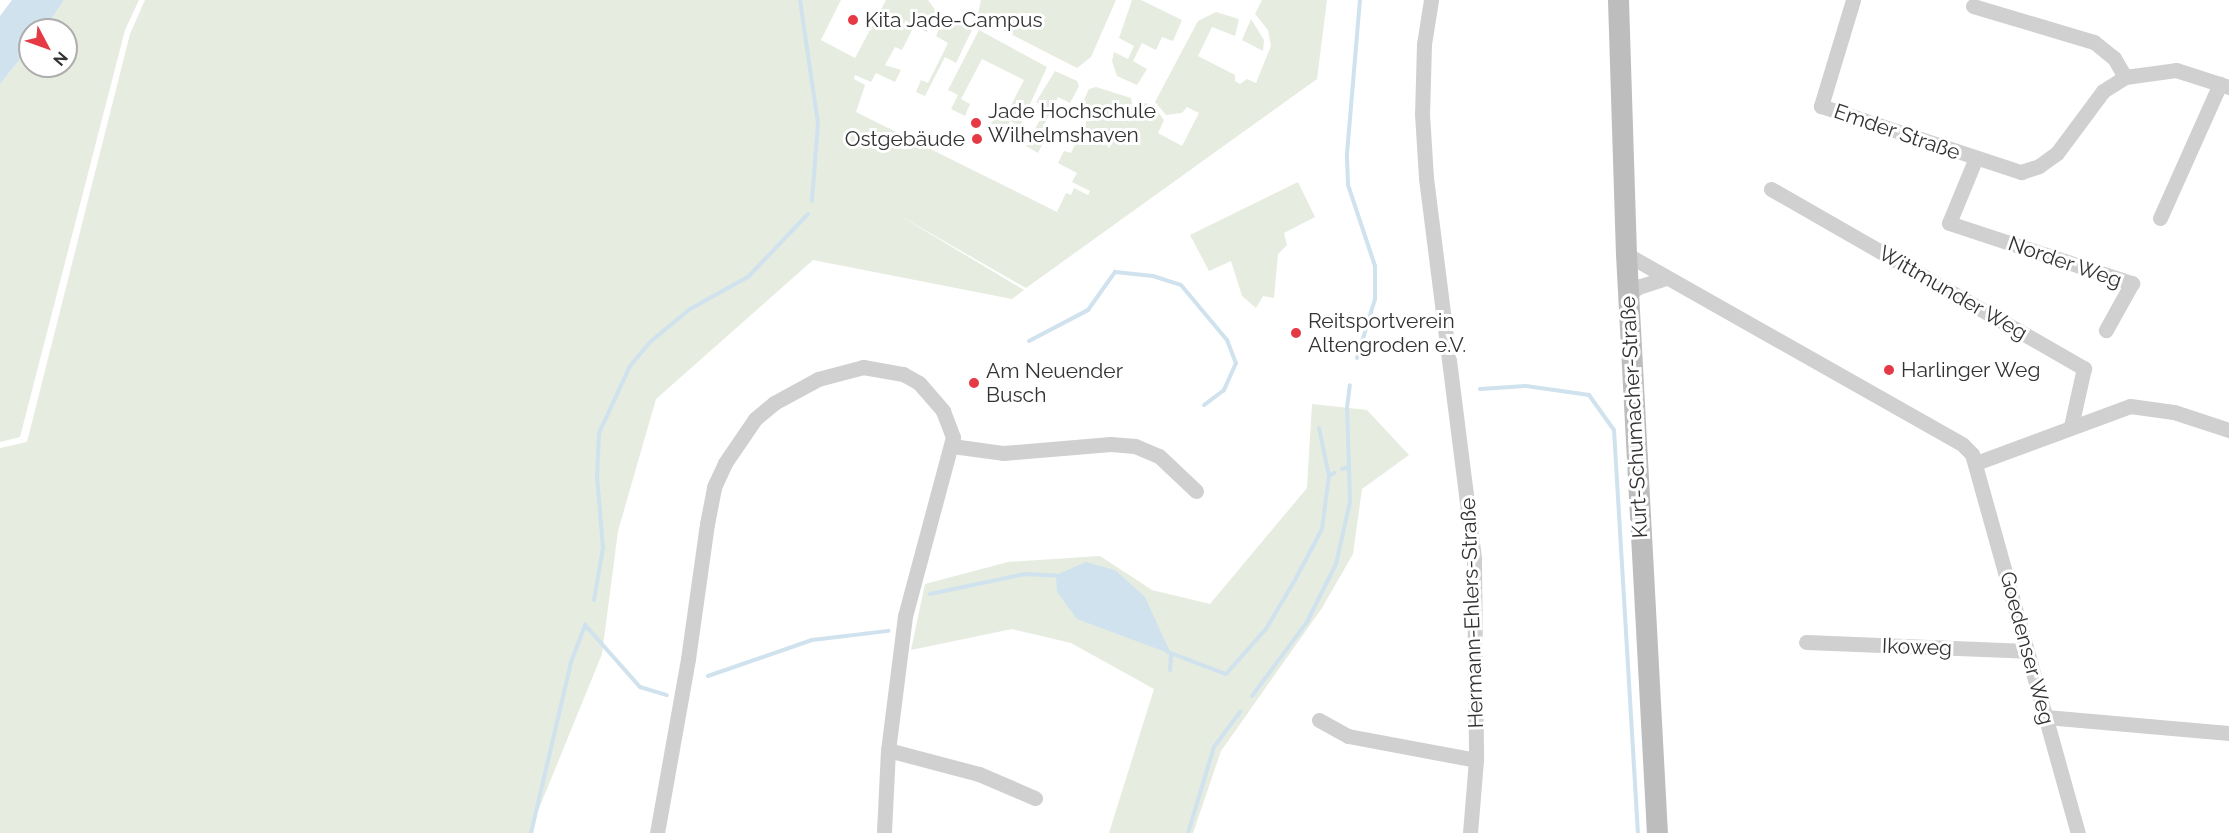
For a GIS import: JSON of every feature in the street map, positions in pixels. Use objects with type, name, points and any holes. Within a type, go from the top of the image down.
[{"type":"street","name":"Hermann-Ehlers-Straße","points":[[1431,0],[1424,44],[1422,114],[1433,243],[1471,516],[1478,655],[1476,760],[1470,833]]},
{"type":"street","name":"Kurt-Schumacher-Straße","points":[[1618,0],[1626,254],[1657,833]]},
{"type":"street","name":"Emder Straße","points":[[1853,0],[1821,106],[1975,160],[2021,172],[2039,166],[2057,153],[2103,91],[2125,77],[2176,70],[2224,86],[2160,218]]},
{"type":"street","points":[[1972,6],[2094,42],[2114,57],[2125,77]]},
{"type":"street","name":"Emder Straße","points":[[1949,223],[1975,160]]},
{"type":"street","name":"Wittmunder Weg","points":[[1771,189],[2084,368],[2071,426]]},
{"type":"street","name":"Norder Weg","points":[[1949,223],[2132,283],[2106,330]]},
{"type":"street","points":[[1626,254],[1964,445],[1976,463],[2130,406],[2174,412],[2229,430]]},
{"type":"street","points":[[1628,295],[1638,287],[1666,278]]},
{"type":"street","points":[[657,833],[714,488],[739,439],[755,419],[796,389],[818,379],[863,367],[903,374],[919,383],[943,411],[952,447],[908,601],[888,750],[884,833]]},
{"type":"street","points":[[952,447],[1003,453],[1111,444],[1135,446],[1159,456],[1196,491]]},
{"type":"street","name":"Goedenser Weg","points":[[1976,463],[2078,833]]},
{"type":"street","name":"Ikoweg","points":[[1806,642],[2027,651]]},
{"type":"street","points":[[2046,717],[2229,734]]},
{"type":"street","points":[[1318,720],[1348,736],[1476,760]]},
{"type":"street","points":[[888,750],[979,774],[1035,798]]},
{"type":"shaded area","points":[[64,0],[139,0],[125,30],[20,437],[0,442],[0,84],[18,62],[18,78],[78,78],[78,18],[52,18]]},
{"type":"shaded area","points":[[145,0],[841,0],[821,40],[855,58],[886,0],[928,0],[936,11],[927,32],[914,26],[902,50],[895,47],[885,65],[901,70],[895,82],[876,73],[871,82],[855,75],[854,79],[865,85],[856,112],[1057,212],[1066,193],[1071,195],[1074,188],[1088,195],[1090,191],[1072,182],[1077,173],[1058,163],[1064,151],[1071,153],[1090,114],[1080,108],[1089,89],[1096,87],[1131,98],[1133,109],[1140,112],[1145,103],[1153,105],[1164,120],[1158,133],[1182,146],[1199,113],[1187,107],[1182,113],[1166,115],[1155,102],[1198,21],[1216,12],[1239,19],[1235,36],[1212,27],[1198,56],[1235,75],[1235,81],[1240,84],[1247,79],[1256,83],[1271,46],[1268,30],[1255,14],[1262,0],[1327,0],[1317,79],[1026,288],[895,213],[1024,290],[1012,299],[813,260],[656,399],[618,531],[602,654],[529,833],[0,833],[0,448],[27,442],[130,34]]},
{"type":"shaded area","points":[[981,0],[1116,0],[1091,57],[1077,68],[983,20],[978,14]]},
{"type":"shaded area","points":[[1132,0],[1141,0],[1182,20],[1173,41],[1162,37],[1156,50],[1142,43],[1133,61],[1147,69],[1137,85],[1117,76],[1112,61],[1114,52],[1128,59],[1134,46],[1119,38]]},
{"type":"shaded area","points":[[951,16],[972,30],[956,63],[945,57],[925,96],[916,92],[921,80],[928,83],[948,43],[936,36],[943,21]]},
{"type":"shaded area","points":[[1251,19],[1264,40],[1263,51],[1242,40]]},
{"type":"shaded area","points":[[979,30],[1047,67],[1020,126],[1010,121],[1003,135],[989,128],[994,117],[1003,121],[1024,80],[982,59],[961,99],[970,104],[965,116],[951,109],[958,95],[948,90]]},
{"type":"shaded area","points":[[1055,71],[1077,81],[1079,86],[1070,103],[1058,97],[1038,137],[1044,141],[1038,153],[1026,146],[1046,108],[1036,102]]},
{"type":"shaded area","points":[[1298,182],[1315,217],[1284,233],[1287,245],[1278,254],[1274,298],[1263,296],[1256,308],[1242,296],[1231,261],[1209,271],[1190,235]]},
{"type":"shaded area","points":[[1312,404],[1367,410],[1409,455],[1362,489],[1353,554],[1322,608],[1221,751],[1193,833],[1109,833],[1154,689],[1071,643],[1012,629],[911,650],[925,584],[1008,562],[1100,556],[1152,590],[1210,604],[1307,488]]},
{"type":"water","points":[[12,0],[64,0],[52,18],[18,18],[18,62],[0,84],[0,16]]},
{"type":"water","points":[[1086,562],[1115,570],[1145,597],[1171,654],[1077,619],[1057,592],[1056,575]]},
{"type":"waterway","points":[[800,0],[818,124],[812,201]]},
{"type":"waterway","points":[[1357,358],[1375,299],[1375,266],[1348,185],[1347,154],[1360,0]]},
{"type":"waterway","points":[[594,600],[603,548],[597,477],[599,433],[630,366],[650,342],[690,309],[748,277],[808,214]]},
{"type":"waterway","points":[[1029,341],[1088,310],[1115,272],[1153,276],[1181,285],[1227,340],[1236,363],[1224,390],[1204,405]]},
{"type":"waterway","points":[[1252,696],[1307,622],[1336,564],[1350,502],[1347,408],[1350,385]]},
{"type":"waterway","points":[[1480,389],[1526,386],[1589,395],[1614,430],[1638,833]]},
{"type":"waterway","points":[[1319,428],[1329,476]]},
{"type":"waterway","points":[[1342,469],[1349,467]]},
{"type":"waterway","points":[[1168,652],[1226,674],[1266,629],[1296,578],[1322,529],[1329,476],[1334,473]]},
{"type":"waterway","points":[[930,594],[1025,574],[1058,576]]},
{"type":"waterway","points":[[531,833],[571,662],[585,625],[640,687],[667,695]]},
{"type":"waterway","points":[[708,676],[812,640],[888,631]]},
{"type":"waterway","points":[[1170,670],[1171,654]]},
{"type":"waterway","points":[[1188,833],[1214,747],[1240,712]]},
{"type":"place","name":"Kita Jade-Campus","points":[[853,20]]},
{"type":"place","name":"Jade Hochschule Wilhelmshaven","points":[[976,123]]},
{"type":"place","name":"Ostgebäude","points":[[977,139]]},
{"type":"place","name":"Reitsportverein Altengroden e.V.","points":[[1296,333]]},
{"type":"place","name":"Harlinger Weg","points":[[1889,370]]},
{"type":"place","name":"Am Neuender Busch","points":[[974,383]]}]
